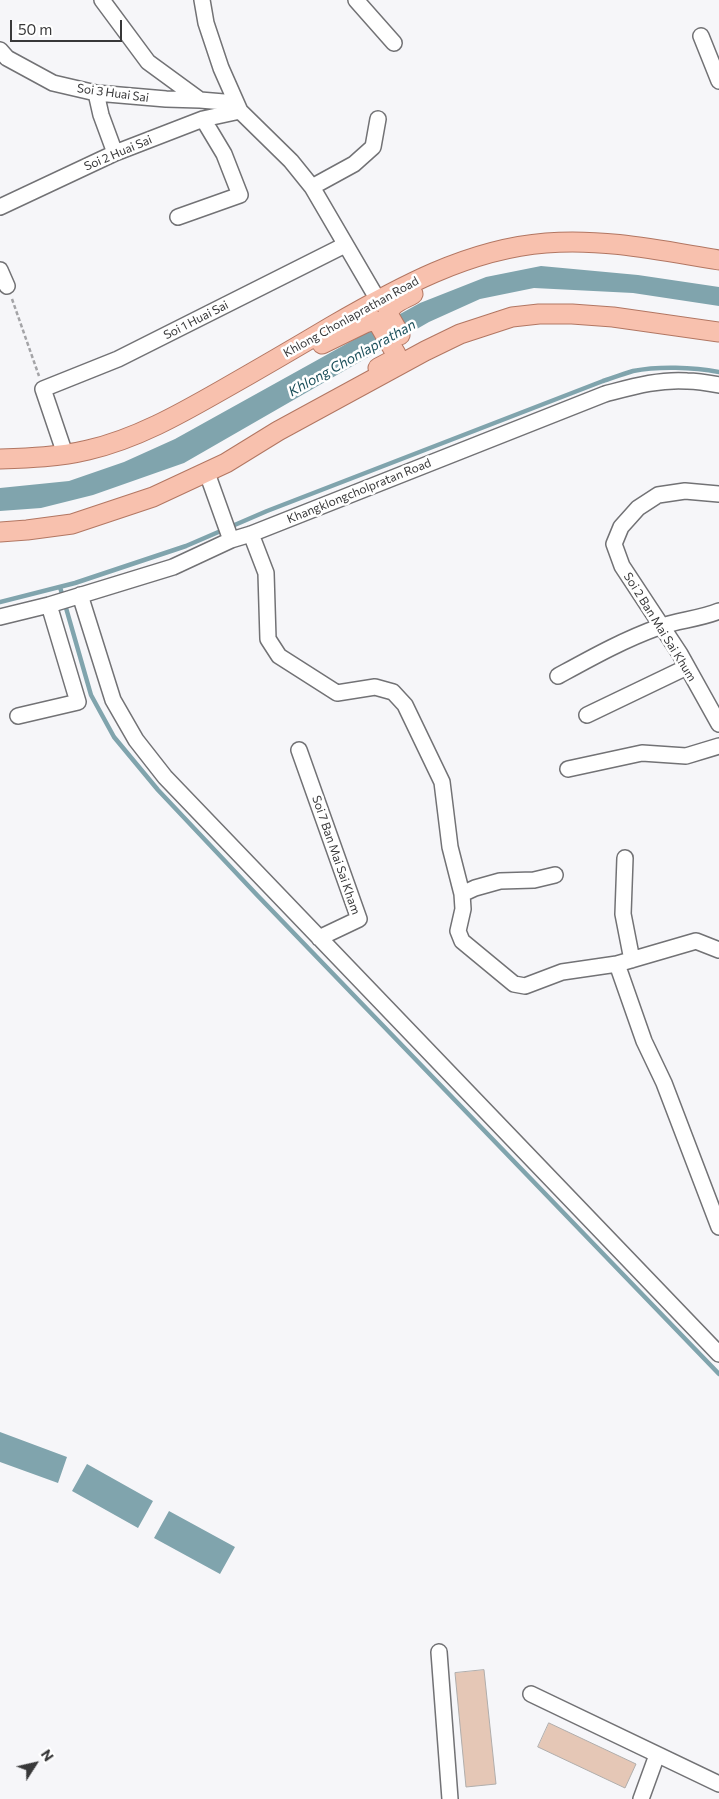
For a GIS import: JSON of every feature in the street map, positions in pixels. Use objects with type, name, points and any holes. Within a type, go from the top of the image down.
[{"type":"main road","name":"Khlong Chonlaprathan Road","points":[[0,459],[47,457],[89,450],[174,417],[252,372],[381,312],[432,273],[490,253],[546,242],[579,242],[631,246],[719,260]]},
{"type":"main road","points":[[381,312],[401,349]]},
{"type":"main road","points":[[278,432],[332,396],[393,360],[401,349],[413,346],[482,315],[512,317],[540,314],[605,316],[719,332]]},
{"type":"main road","points":[[0,532],[72,524],[153,497],[206,474],[425,351],[460,334],[512,317]]},
{"type":"street","points":[[102,0],[148,62],[200,100]]},
{"type":"street","points":[[202,0],[206,23],[238,107],[291,161],[312,187],[381,312]]},
{"type":"street","points":[[356,0],[394,43]]},
{"type":"street","points":[[701,36],[719,82]]},
{"type":"street","name":"Soi 3 Huai Sai","points":[[2,56],[53,83],[96,93],[200,100],[238,107]]},
{"type":"street","points":[[96,93],[101,115],[115,152]]},
{"type":"street","name":"Soi 2 Huai Sai","points":[[0,207],[115,152],[238,107]]},
{"type":"street","points":[[312,187],[354,164],[373,147],[378,118]]},
{"type":"street","points":[[178,217],[240,195],[224,154],[203,119]]},
{"type":"street","name":"Soi 1 Huai Sai","points":[[44,389],[118,359],[345,245]]},
{"type":"street","points":[[0,270],[8,286]]},
{"type":"street","name":"Khangklongcholpratan Road","points":[[0,617],[54,604],[173,567],[230,537],[250,534],[605,394],[641,384],[662,382],[688,380],[719,385]]},
{"type":"street","points":[[44,389],[65,454]]},
{"type":"street","points":[[206,474],[230,537]]},
{"type":"street","name":"Soi 2 Ban Mai Sai Khum","points":[[716,714],[622,566],[614,544],[621,527],[638,508],[658,495],[685,491],[719,494]]},
{"type":"street","points":[[250,534],[266,573],[268,639],[279,656],[337,693],[375,687],[393,692],[405,705],[442,782],[450,847],[462,894],[463,909],[458,930],[462,941],[514,984],[525,986],[562,972],[617,964],[696,942],[719,950]]},
{"type":"street","points":[[80,595],[113,700],[136,740],[166,776],[719,1354]]},
{"type":"street","points":[[18,716],[78,702],[54,604]]},
{"type":"street","points":[[558,676],[622,641],[661,626],[711,615],[719,611]]},
{"type":"street","points":[[587,715],[687,667]]},
{"type":"street","points":[[568,769],[642,753],[686,756],[719,746]]},
{"type":"street","name":"Soi 7 Ban Mai Sai Kham","points":[[299,750],[359,919],[319,938]]},
{"type":"street","points":[[625,858],[622,914],[632,960]]},
{"type":"street","points":[[462,894],[500,881],[534,880],[555,875]]},
{"type":"street","points":[[617,964],[644,1041],[664,1083],[719,1227]]},
{"type":"street","points":[[440,1652],[450,1799]]},
{"type":"street","points":[[531,1694],[719,1784]]},
{"type":"street","points":[[641,1799],[657,1755]]},
{"type":"path","points":[[8,286],[44,389]]},
{"type":"water","name":"Khlong Chonlaprathan","points":[[541,266],[638,275],[719,287],[719,306],[633,293],[534,288],[480,299],[429,322],[184,463],[93,495],[41,508],[0,511],[0,488],[69,481],[124,462],[175,439],[420,303],[486,277]]},
{"type":"water","points":[[0,1432],[67,1457],[58,1483],[0,1462]]},
{"type":"water","points":[[87,1464],[153,1501],[138,1528],[72,1491]]},
{"type":"water","points":[[169,1511],[235,1547],[220,1574],[154,1538]]},
{"type":"building","points":[[484,1670],[496,1784],[466,1787],[455,1673]]},
{"type":"building","points":[[549,1723],[636,1764],[625,1788],[538,1747]]},
{"type":"waterway","points":[[0,602],[75,583],[186,546],[267,511],[629,372],[653,368],[698,369],[719,372]]},
{"type":"waterway","points":[[60,587],[91,695],[114,737],[158,790],[719,1374]]}]
